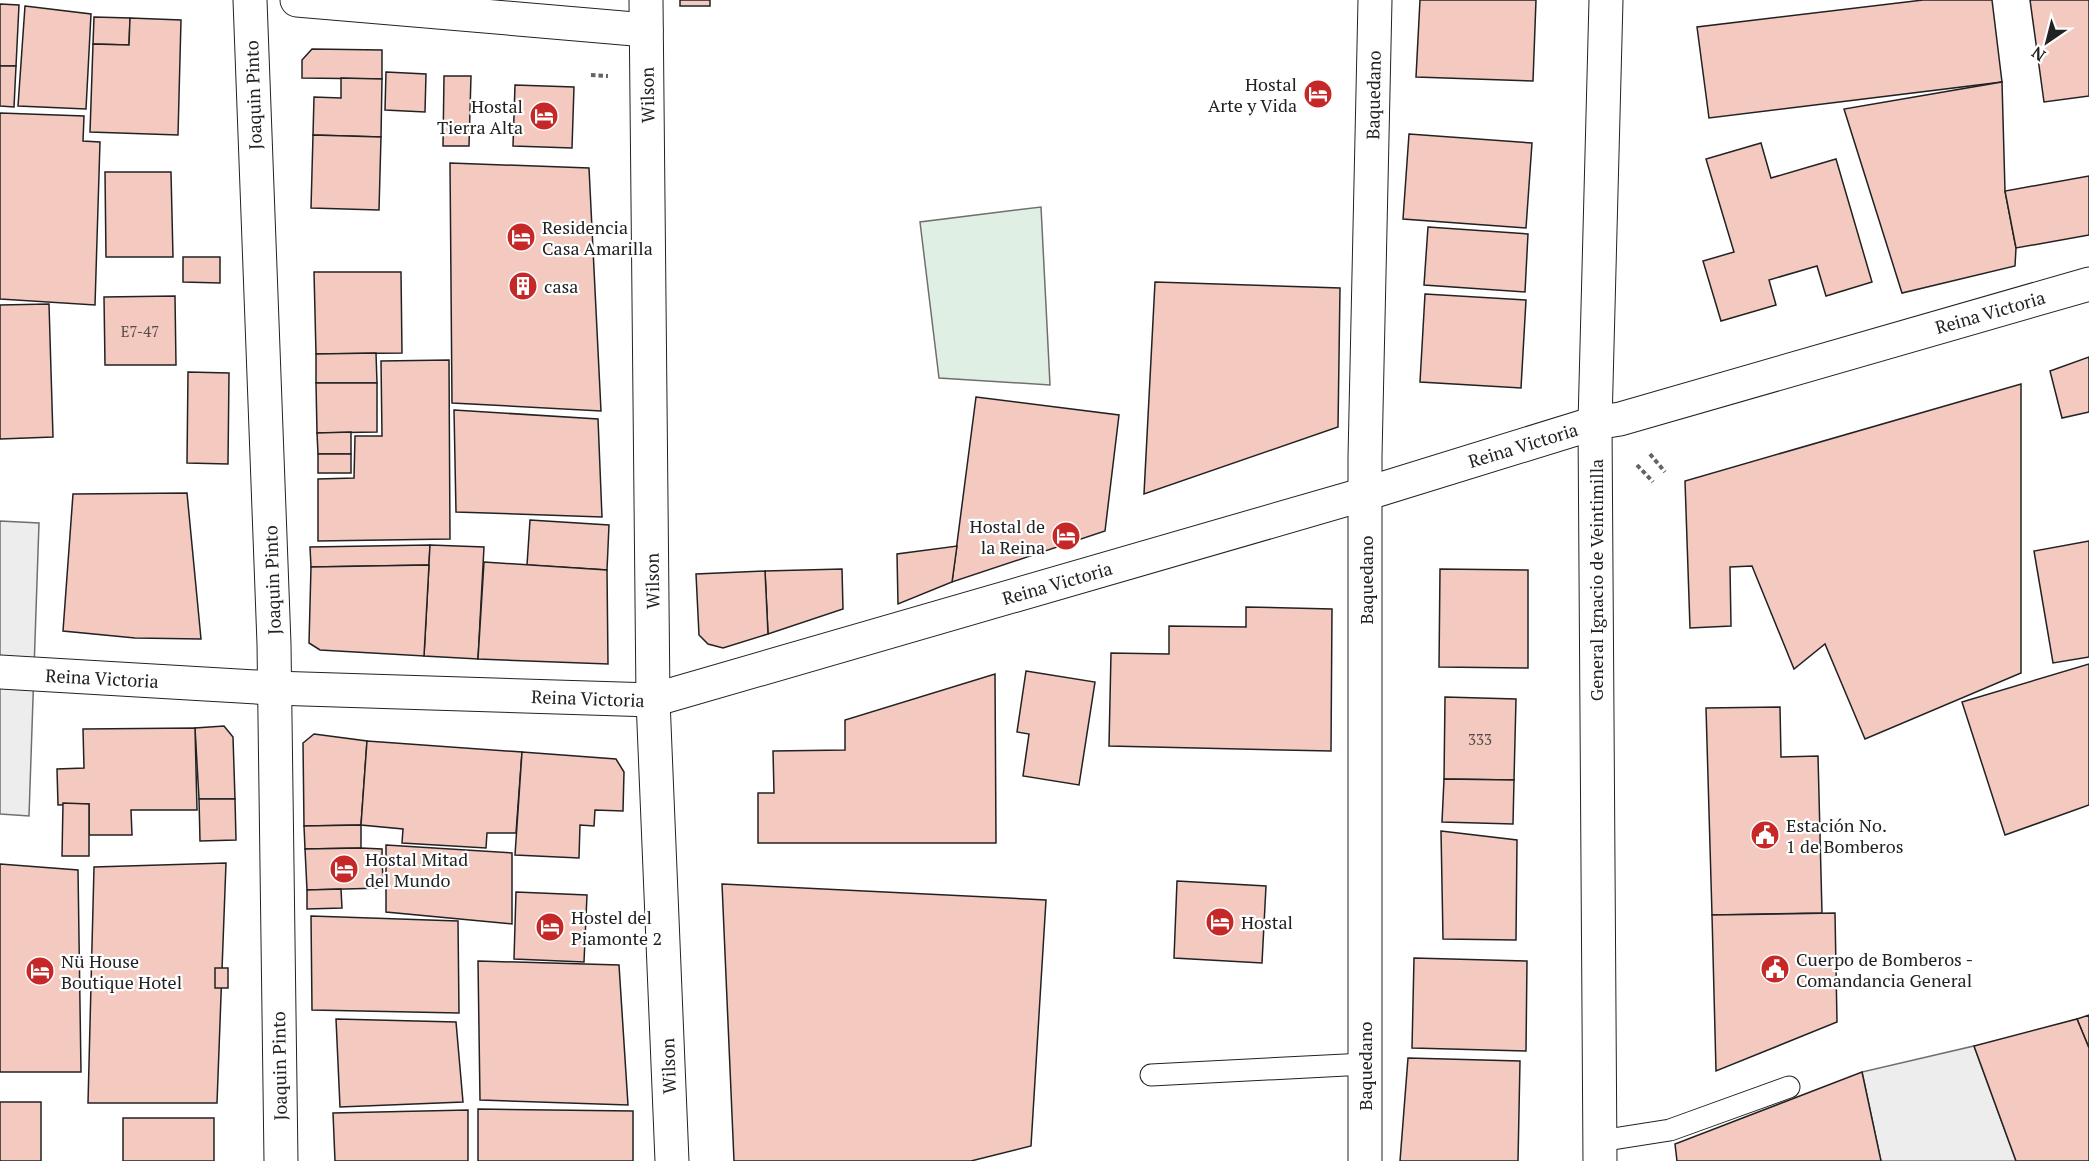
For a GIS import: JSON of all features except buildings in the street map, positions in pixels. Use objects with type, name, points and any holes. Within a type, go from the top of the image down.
[{"type":"street","name":"Joaquin Pinto","points":[[250,0],[274,644],[281,1161]]},
{"type":"street","points":[[297,0],[646,15]]},
{"type":"street","name":"Baquedano","points":[[1365,1161],[1365,494],[1375,0]]},
{"type":"street","name":"General Ignacio de Veintimilla","points":[[1600,1151],[1595,423],[1606,0]]},
{"type":"street","name":"Wilson","points":[[646,15],[653,700],[672,1161]]},
{"type":"street","name":"Reina Victoria","points":[[0,672],[273,688],[653,700],[1365,494],[1595,423],[1620,419],[2089,284]]},
{"type":"lane","points":[[1151,1075],[1365,1064]]},
{"type":"lane","points":[[1600,1151],[1670,1130],[1790,1087]]},
{"type":"green space","points":[[1041,207],[1050,385],[939,378],[920,222]]},
{"type":"shaded area","points":[[0,521],[39,523],[29,816],[0,814]]},
{"type":"shaded area","points":[[1974,1046],[2016,1161],[1881,1161],[1862,1072]]},
{"type":"place","name":"Hostal Arte y Vida","points":[[1318,94]]},
{"type":"place","name":"Hostal Tierra Alta","points":[[544,116]]},
{"type":"place","name":"Residencia Casa Amarilla","points":[[521,237]]},
{"type":"place","name":"casa","points":[[523,286]]},
{"type":"place","name":"Hostal de la Reina","points":[[1066,536]]},
{"type":"place","name":"Estación No. 1 de Bomberos","points":[[1765,835]]},
{"type":"place","name":"Hostal Mitad del Mundo","points":[[344,869]]},
{"type":"place","name":"Hostal","points":[[1220,922]]},
{"type":"place","name":"Hostel del Piamonte 2","points":[[550,927]]},
{"type":"place","name":"Cuerpo de Bomberos - Comandancia General","points":[[1775,969]]},
{"type":"place","name":"Nü House Boutique Hotel","points":[[40,971]]}]
